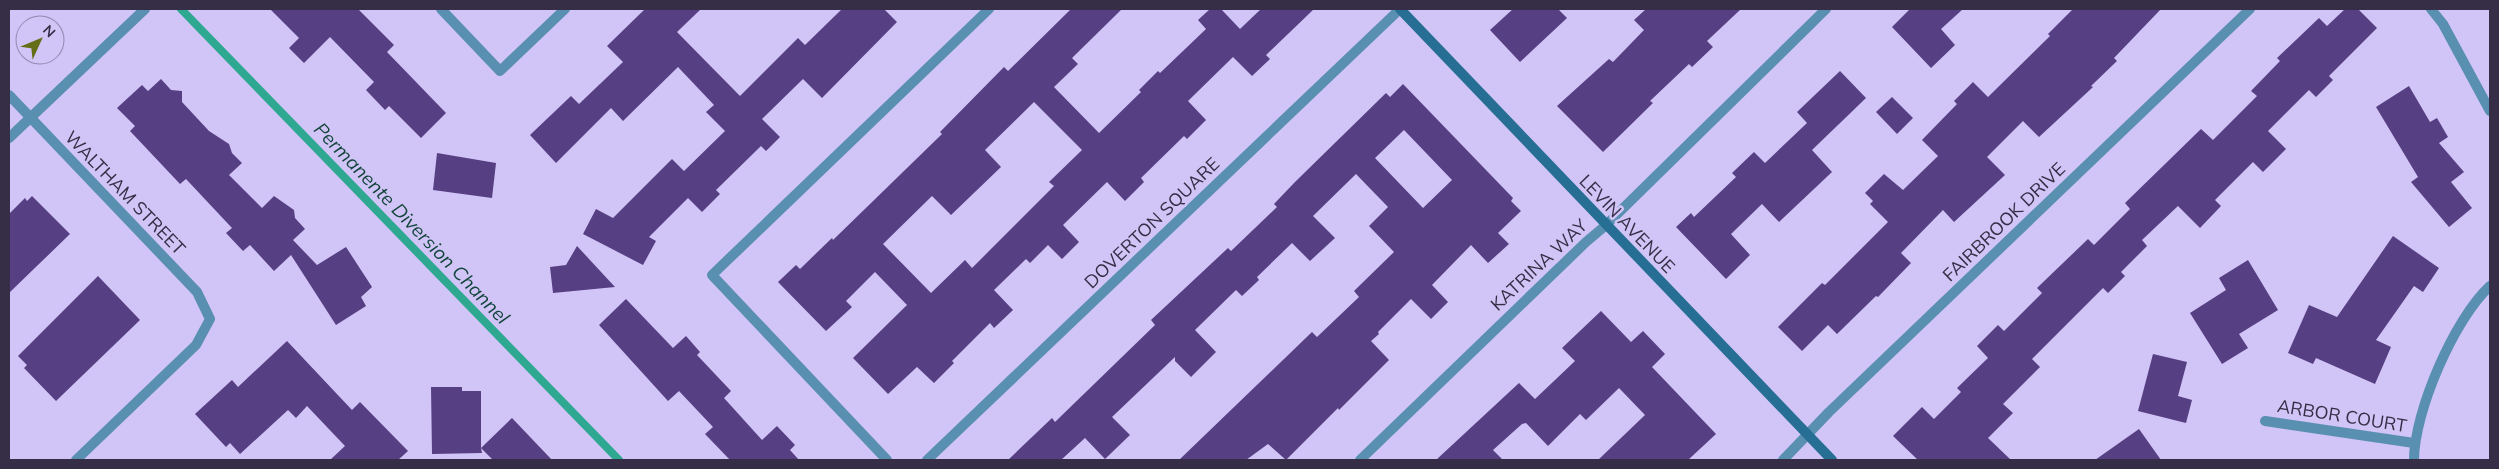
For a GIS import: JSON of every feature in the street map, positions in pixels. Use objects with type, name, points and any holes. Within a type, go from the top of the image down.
[{"type":"street","points":[[9,138],[145,9]]},
{"type":"street","points":[[441,9],[500,72],[565,9]]},
{"type":"street","points":[[887,460],[712,275],[990,9]]},
{"type":"street","name":"LEVIN AVENUE","points":[[1400,9],[1605,226],[1832,460]]},
{"type":"street","name":"DOVERTON SQUARE","points":[[927,460],[1400,9]]},
{"type":"street","name":"KATRINA WAY","points":[[1360,460],[1586,242],[1605,226],[1826,9]]},
{"type":"street","name":"FAIRBROOK DRIVE","points":[[1783,460],[1809,436],[1829,412],[2250,9]]},
{"type":"street","points":[[2431,9],[2443,24],[2490,110]]},
{"type":"street","name":"WALTHAM STREET","points":[[9,95],[198,292],[210,319],[196,345],[76,460]]},
{"type":"street","points":[[2414,460],[2414,444],[2429,392],[2464,318],[2490,286]]},
{"type":"street","name":"ARBOR COURT","points":[[2264,421],[2414,444]]},
{"type":"building","points":[[270,9],[358,9],[394,45],[387,52],[446,113],[421,138],[389,106],[385,110],[366,90],[374,82],[330,37],[304,63],[289,48],[299,38]]},
{"type":"building","points":[[645,9],[701,9],[677,32],[740,96],[798,38],[805,45],[842,9],[884,9],[897,22],[822,98],[803,79],[762,119],[780,137],[766,151],[761,146],[716,190],[720,194],[702,212],[688,198],[649,237],[656,241],[643,265],[583,234],[596,209],[613,218],[672,159],[684,171],[725,131],[706,112],[714,105],[678,67],[623,121],[611,108],[556,163],[530,135],[571,96],[579,104],[623,62],[607,46]]},
{"type":"building","points":[[1071,9],[1122,9],[1072,58],[1078,64],[1054,87],[1099,133],[1141,92],[1139,90],[1158,71],[1160,73],[1206,29],[1198,20],[1210,9],[1221,9],[1240,29],[1261,9],[1314,9],[1266,55],[1270,59],[1252,76],[1233,57],[1188,101],[1206,120],[1187,139],[1184,136],[1141,178],[1144,182],[1125,201],[1107,182],[1063,225],[1079,242],[1062,259],[1048,245],[1030,263],[1026,259],[994,290],[1013,310],[994,328],[990,323],[952,361],[954,363],[934,383],[917,367],[888,394],[853,358],[907,305],[875,272],[846,301],[852,307],[826,331],[778,282],[796,265],[800,269],[832,238],[833,240],[942,134],[940,132],[1004,67],[1008,71]],"holes":[[[1034,102],[1082,150],[1049,182],[1054,186],[972,268],[965,260],[931,293],[883,244],[932,196],[951,215],[1001,167],[985,150]]]},
{"type":"building","points":[[1513,9],[1558,9],[1567,18],[1520,62],[1490,30]]},
{"type":"building","points":[[1646,9],[1741,9],[1707,41],[1713,47],[1692,67],[1689,64],[1650,101],[1653,103],[1603,152],[1557,106],[1609,59],[1613,62],[1644,30],[1634,20]]},
{"type":"building","points":[[1910,9],[1963,9],[1941,29],[1955,45],[1931,68],[1892,27]]},
{"type":"building","points":[[2073,9],[2161,9],[2114,58],[2117,61],[2091,86],[2093,87],[2039,137],[2023,121],[1987,157],[2005,175],[1954,222],[1943,210],[1901,253],[1911,263],[1878,297],[1876,296],[1837,334],[1828,325],[1802,351],[1778,327],[1822,283],[1825,285],[1888,222],[1870,204],[1873,201],[1865,193],[1884,174],[1903,190],[1938,156],[1922,140],[1957,104],[1954,101],[1973,82],[1988,97],[2050,36],[2048,34]]},
{"type":"building","points":[[2345,9],[2358,9],[2377,28],[2329,76],[2333,80],[2316,97],[2309,90],[2268,131],[2286,149],[2263,172],[2253,162],[2215,200],[2221,206],[2200,228],[2178,206],[2142,240],[2147,246],[2121,272],[2125,276],[2108,293],[2103,288],[2032,359],[2040,367],[2003,404],[2013,413],[1988,438],[2011,460],[1918,460],[1893,436],[1922,407],[1934,419],[1961,392],[1957,388],[1988,358],[1977,346],[1998,325],[2004,331],[2042,293],[2037,288],[2088,239],[2094,245],[2130,209],[2125,203],[2201,129],[2213,140],[2257,96],[2251,91],[2280,61],[2277,58],[2319,18],[2327,26]]},
{"type":"building","points":[[1840,71],[1866,98],[1812,150],[1832,172],[1779,222],[1762,204],[1731,234],[1750,255],[1726,279],[1676,227],[1691,213],[1694,217],[1736,177],[1732,173],[1754,152],[1765,163],[1807,123],[1797,112]]},
{"type":"building","points":[[161,79],[171,90],[182,91],[182,102],[209,131],[229,144],[232,153],[242,163],[229,175],[262,208],[274,196],[294,210],[295,218],[305,229],[293,240],[317,265],[346,247],[372,287],[361,297],[366,306],[336,325],[291,255],[274,271],[250,245],[243,251],[226,233],[232,228],[186,179],[180,184],[130,131],[135,126],[117,108],[142,85],[148,91]]},
{"type":"building","points":[[1403,84],[1513,198],[1511,201],[1521,211],[1498,233],[1509,244],[1488,263],[1471,245],[1432,285],[1448,302],[1431,319],[1411,299],[1378,332],[1379,334],[1371,341],[1389,360],[1339,410],[1338,408],[1286,460],[1268,444],[1246,460],[1179,460],[1312,332],[1317,337],[1359,297],[1354,291],[1394,252],[1369,226],[1388,207],[1356,174],[1313,216],[1335,238],[1310,261],[1292,243],[1257,277],[1259,280],[1242,296],[1236,290],[1195,330],[1216,352],[1191,377],[1175,361],[1175,357],[1112,417],[1130,435],[1105,459],[1085,438],[1061,460],[1008,460],[1052,418],[1055,422],[1155,325],[1151,320],[1228,248],[1231,251],[1277,207],[1274,204],[1295,182],[1386,93],[1390,97]],"holes":[[[1404,130],[1452,180],[1423,208],[1375,158]]]},
{"type":"building","points":[[2409,86],[2430,122],[2437,118],[2448,137],[2439,143],[2464,172],[2451,182],[2472,208],[2449,227],[2411,182],[2418,177],[2376,107]]},
{"type":"building","points":[[1892,97],[1913,118],[1897,134],[1876,112]]},
{"type":"building","points":[[437,153],[496,163],[492,198],[433,190]]},
{"type":"building","points":[[32,196],[70,234],[9,293],[9,214],[25,198],[27,201]]},
{"type":"building","points":[[2393,236],[2439,268],[2423,292],[2414,286],[2376,340],[2391,347],[2375,384],[2316,358],[2313,364],[2288,353],[2309,305],[2337,317]]},
{"type":"building","points":[[577,246],[615,287],[553,293],[550,267],[566,265]]},
{"type":"building","points":[[2248,260],[2278,310],[2239,334],[2248,348],[2222,364],[2190,313],[2226,290],[2219,278]]},
{"type":"building","points":[[98,276],[140,320],[56,401],[24,368],[27,365],[18,356]]},
{"type":"building","points":[[626,299],[673,348],[686,336],[700,352],[697,355],[731,391],[724,398],[762,440],[777,426],[795,445],[790,450],[799,460],[730,460],[705,434],[713,427],[679,391],[668,401],[599,325]]},
{"type":"building","points":[[1601,311],[1631,342],[1643,331],[1665,354],[1652,367],[1716,434],[1688,460],[1598,460],[1645,415],[1619,388],[1586,420],[1580,414],[1548,446],[1526,423],[1522,424],[1493,450],[1503,460],[1436,460],[1519,383],[1535,399],[1575,361],[1562,348]]},
{"type":"building","points":[[287,341],[352,410],[360,402],[408,451],[398,460],[330,460],[345,446],[307,406],[296,418],[288,410],[240,454],[230,443],[226,447],[195,414],[232,380],[238,387]]},
{"type":"building","points":[[2153,354],[2187,362],[2178,396],[2192,400],[2186,423],[2138,411]]},
{"type":"building","points":[[431,387],[462,387],[462,391],[481,391],[482,453],[432,454]]},
{"type":"building","points":[[512,418],[552,460],[493,460],[481,448]]},
{"type":"building","points":[[2139,429],[2161,460],[2095,460]]},
{"type":"waterway","name":"Permanente Diversion Channel","points":[[181,9],[619,460]]}]
